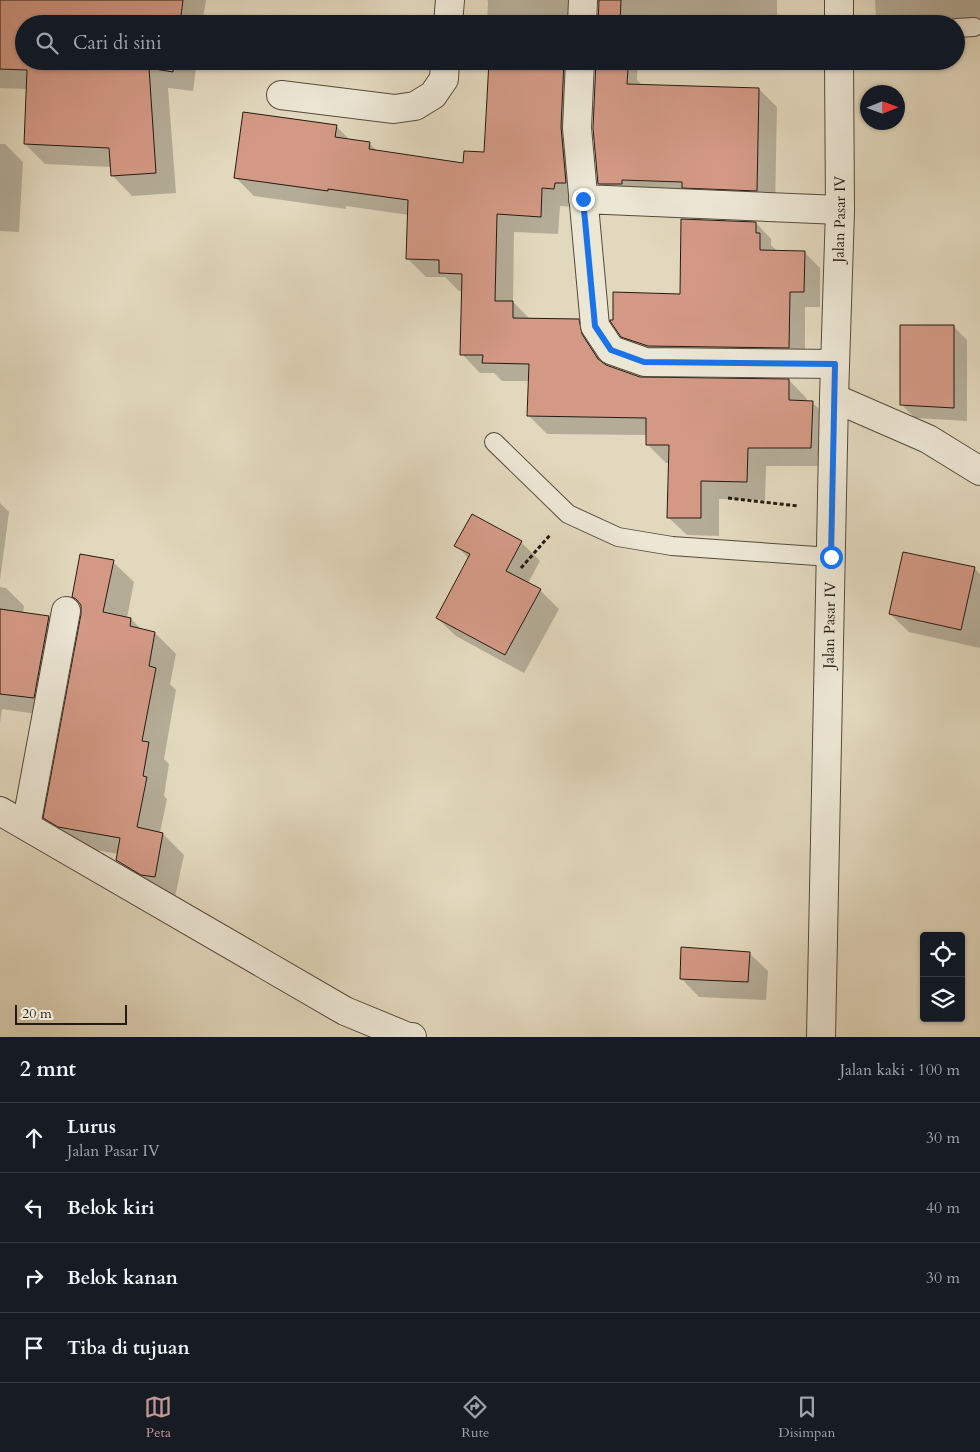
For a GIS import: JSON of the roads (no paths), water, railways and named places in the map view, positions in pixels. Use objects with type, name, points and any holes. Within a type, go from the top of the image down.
[{"type":"street","points":[[449,15],[450,0]]},
{"type":"street","points":[[582,15],[583,0]]},
{"type":"street","points":[[838,15],[839,0]]},
{"type":"street","points":[[281,95],[394,109],[416,106],[433,95],[444,79],[444,70]]},
{"type":"street","points":[[580,70],[577,128],[595,326],[611,350],[644,362],[835,364]]},
{"type":"street","name":"Jalan Pasar IV","points":[[821,1037],[834,398],[840,210],[839,70]]},
{"type":"street","points":[[583,199],[840,210]]},
{"type":"street","points":[[834,398],[928,439],[980,471]]},
{"type":"street","points":[[26,826],[66,611]]},
{"type":"street","points":[[0,811],[345,1011],[412,1037]]},
{"type":"lane","points":[[965,28],[974,27]]},
{"type":"lane","points":[[494,442],[568,514],[618,537],[672,546],[831,557]]}]
